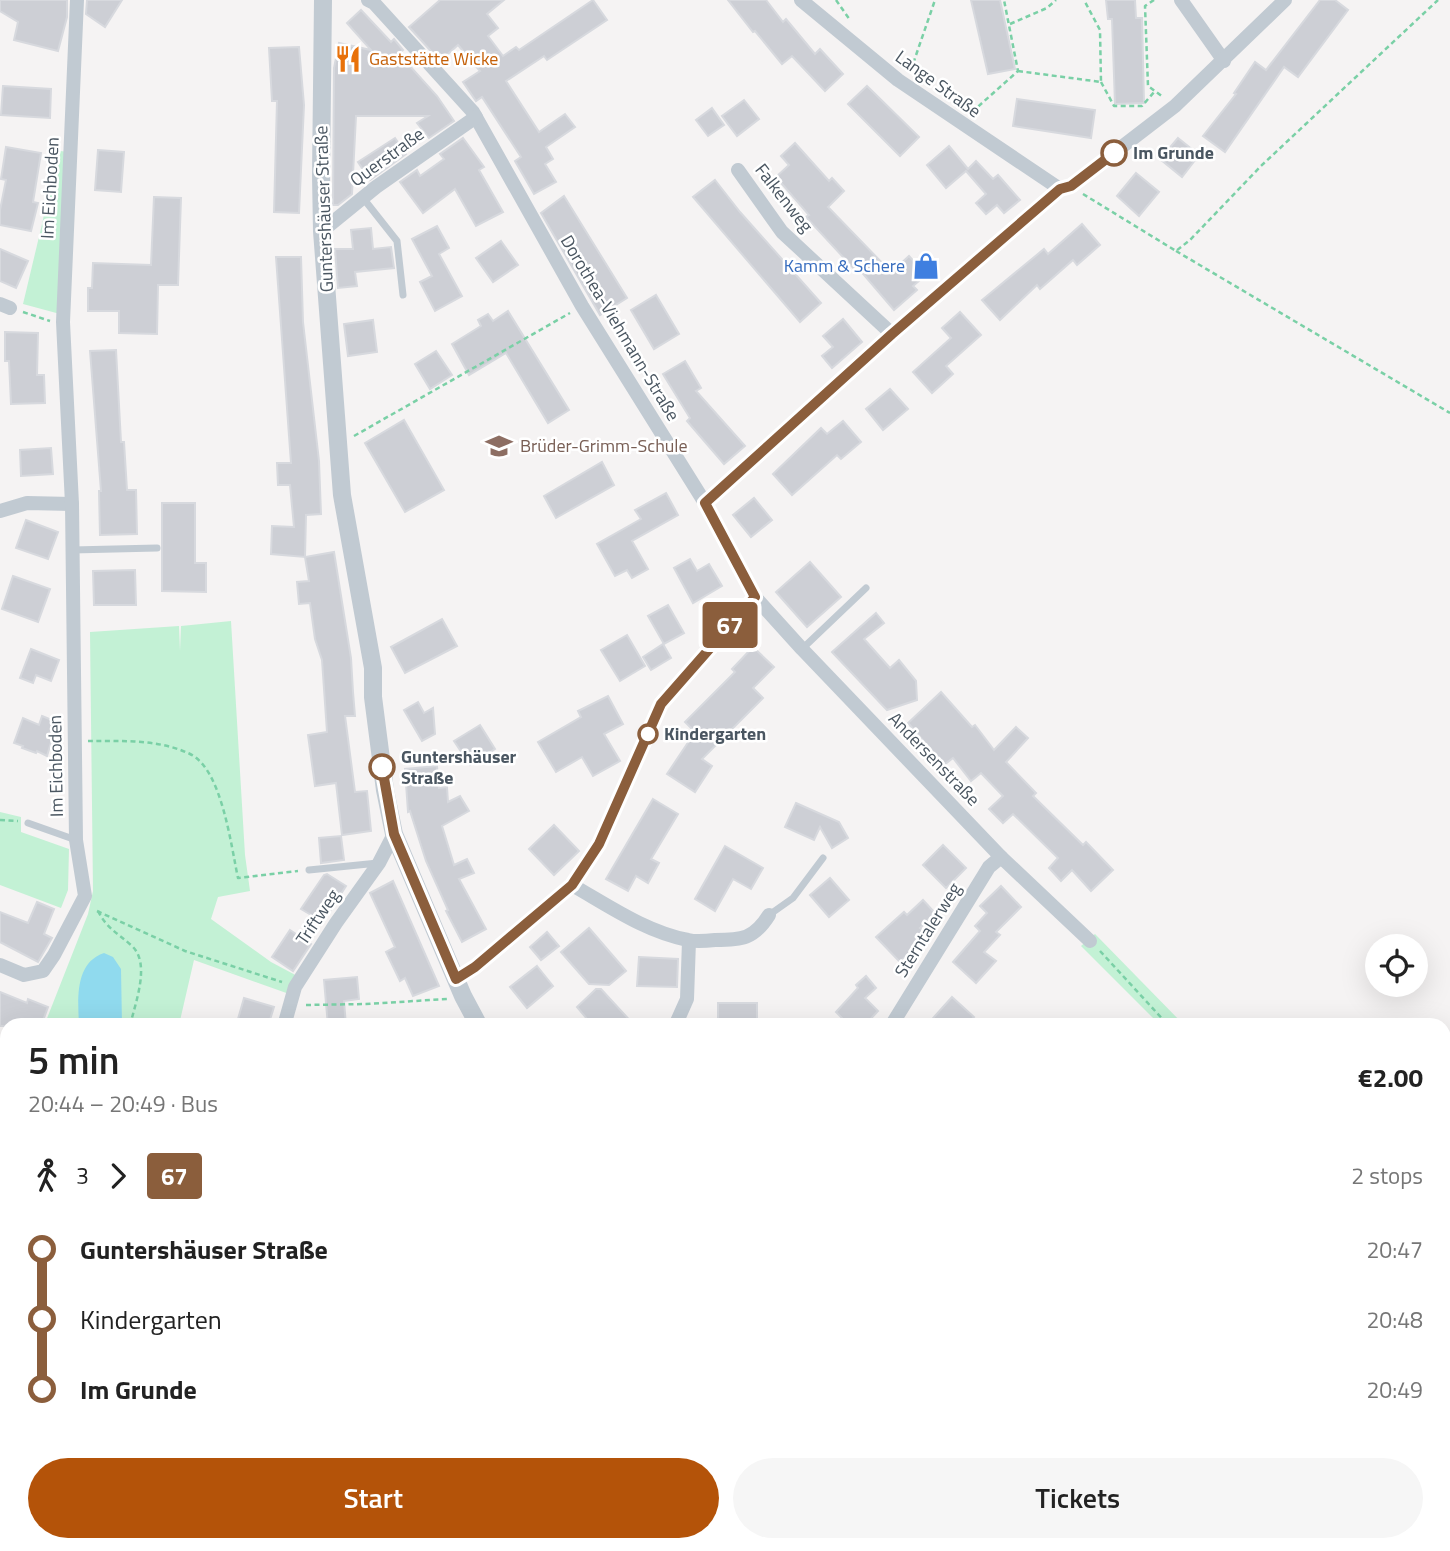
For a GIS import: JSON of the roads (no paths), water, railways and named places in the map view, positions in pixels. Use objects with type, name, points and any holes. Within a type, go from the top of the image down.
[{"type":"street","name":"Im Eichboden","points":[[0,965],[24,975],[43,971],[85,896],[76,840],[72,504],[63,322],[77,0]]},
{"type":"street","name":"Guntershäuser Straße","points":[[323,0],[322,231],[338,446],[342,495],[373,668],[374,710],[385,790],[394,834],[475,1018]]},
{"type":"street","name":"Dorothea-Viehmann-Straße","points":[[368,0],[374,3],[476,117],[582,306],[705,503],[755,597]]},
{"type":"street","name":"Lange Straße","points":[[801,0],[898,80],[959,123],[1065,188]]},
{"type":"street","points":[[1181,0],[1224,61]]},
{"type":"street","points":[[705,503],[892,334],[1065,188],[1175,106],[1285,0]]},
{"type":"street","name":"Querstraße","points":[[322,231],[363,198],[476,117]]},
{"type":"street","name":"Falkenweg","points":[[738,170],[782,232],[892,334]]},
{"type":"street","points":[[0,511],[27,503],[72,504]]},
{"type":"street","points":[[456,979],[475,967],[572,885],[599,844],[661,704],[755,597]]},
{"type":"street","name":"Andersenstraße","points":[[755,597],[1001,857],[1090,941]]},
{"type":"street","name":"Triftweg","points":[[286,1018],[295,987],[379,863],[394,834]]},
{"type":"street","name":"Sterntalerweg","points":[[896,1018],[989,867],[1001,857]]},
{"type":"street","points":[[572,885],[638,923],[689,941],[747,937],[760,929],[769,915]]},
{"type":"street","points":[[679,1018],[687,999],[689,941]]},
{"type":"lane","points":[[363,198],[397,241],[403,295]]},
{"type":"lane","points":[[72,550],[157,548]]},
{"type":"lane","points":[[802,649],[866,588]]},
{"type":"lane","points":[[28,823],[76,840]]},
{"type":"lane","points":[[769,915],[793,898],[823,858]]},
{"type":"lane","points":[[309,870],[379,863]]},
{"type":"water","points":[[104,953],[113,957],[121,969],[122,1018],[79,1018],[80,984],[87,965]]},
{"type":"place","name":"Gaststätte Wicke","points":[[348,59]]},
{"type":"place","name":"Im Grunde","points":[[1114,153]]},
{"type":"place","name":"Kamm & Schere","points":[[926,266]]},
{"type":"place","name":"Brüder-Grimm-Schule","points":[[499,446]]},
{"type":"place","name":"Kindergarten","points":[[648,734]]},
{"type":"place","name":"Guntershäuser Straße","points":[[382,767]]}]
